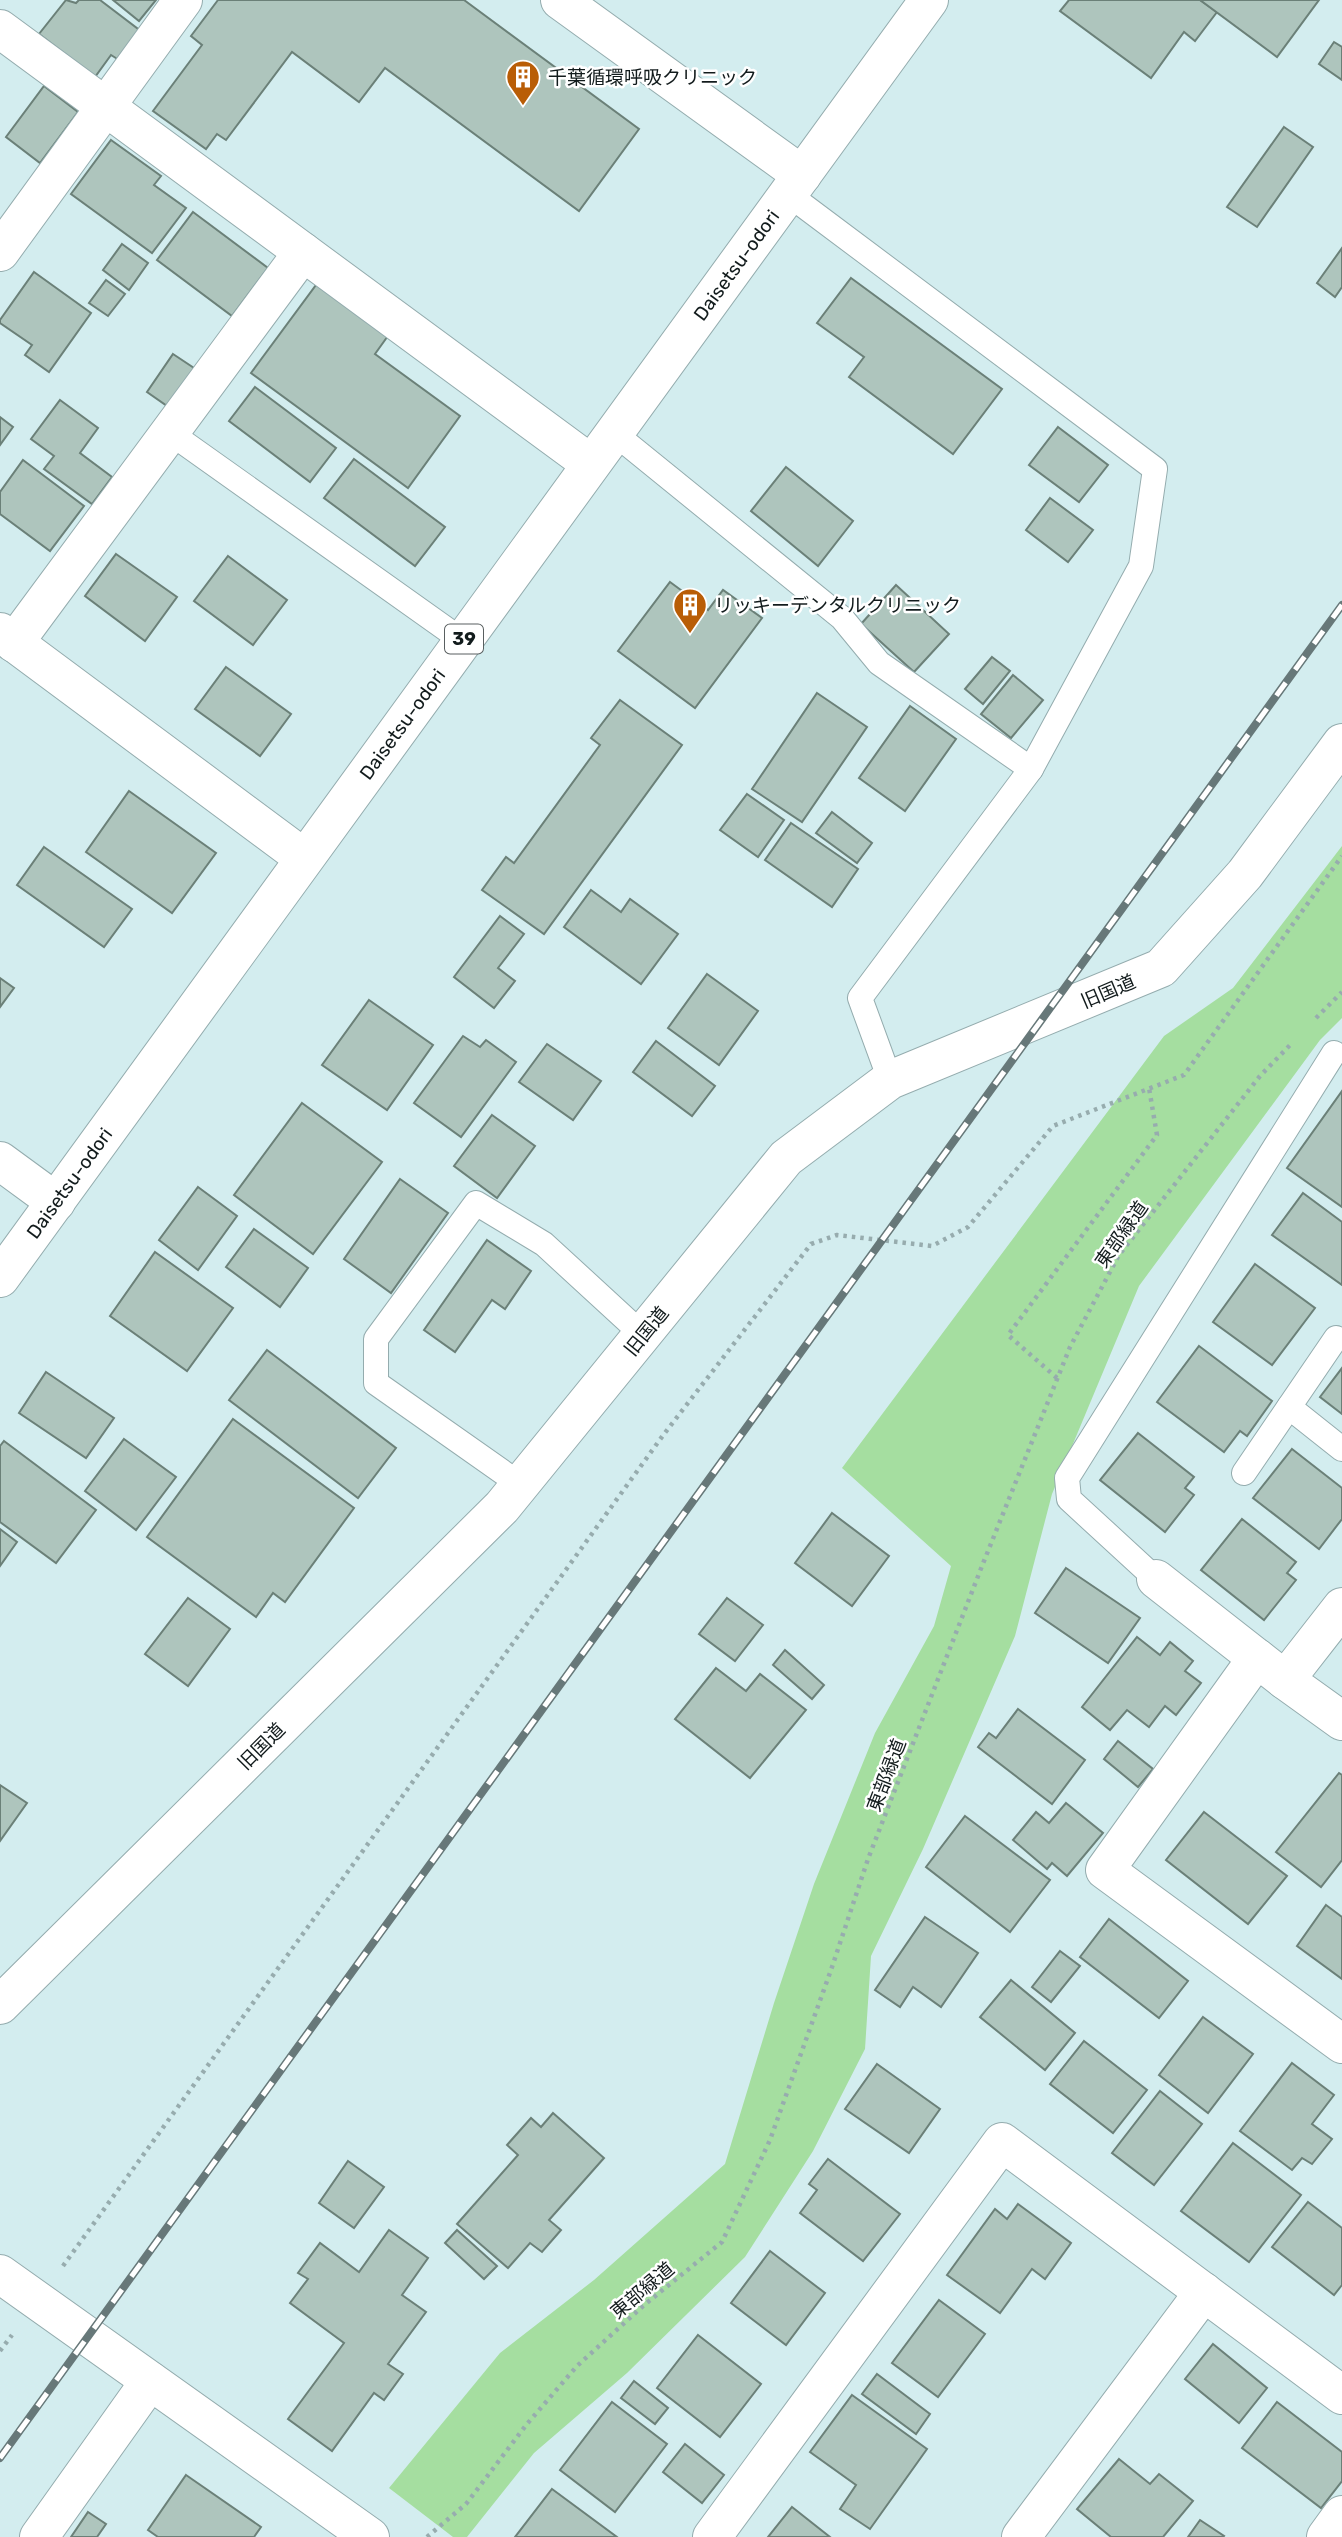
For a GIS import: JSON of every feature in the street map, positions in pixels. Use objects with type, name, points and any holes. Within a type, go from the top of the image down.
[{"type":"main road","points":[[0,252],[183,0]]},
{"type":"main road","points":[[560,0],[795,184]]},
{"type":"main road","name":"Daisetsu-odori","points":[[0,1279],[929,0]]},
{"type":"main road","points":[[0,29],[591,464]]},
{"type":"main road","points":[[303,252],[169,432],[7,637],[304,858]]},
{"type":"main road","name":"旧国道","points":[[0,2005],[483,1527],[521,1485],[786,1158],[890,1080],[1161,968],[1245,874],[1342,743]]},
{"type":"main road","points":[[0,1161],[56,1202]]},
{"type":"main road","points":[[1156,1579],[1342,1721]]},
{"type":"main road","points":[[1342,1607],[1271,1669],[1105,1870],[1342,2044]]},
{"type":"main road","points":[[712,2537],[1002,2142],[1342,2395]]},
{"type":"main road","points":[[0,2273],[370,2537]]},
{"type":"main road","points":[[1021,2537],[1204,2292]]},
{"type":"main road","points":[[39,2537],[150,2381]]},
{"type":"main road","points":[[1326,2537],[1342,2515]]},
{"type":"lane","points":[[795,184],[1155,470],[1141,566],[1031,769],[860,998],[890,1080]]},
{"type":"lane","points":[[169,432],[463,640]]},
{"type":"lane","points":[[614,433],[842,618],[879,663],[1031,769]]},
{"type":"lane","points":[[1156,1579],[1069,1499],[1067,1478],[1334,1053]]},
{"type":"lane","points":[[521,1485],[376,1383],[376,1339],[476,1203],[544,1244],[643,1335]]},
{"type":"lane","points":[[1244,1473],[1336,1338]]},
{"type":"lane","points":[[1289,1406],[1342,1450]]},
{"type":"path","points":[[0,2351],[664,1434],[811,1244],[837,1235],[932,1246],[968,1227],[1053,1126],[1184,1075],[1342,856]]},
{"type":"path","points":[[1315,1020],[1342,992]]},
{"type":"path","name":"東部緑道","points":[[427,2537],[466,2504],[527,2424],[577,2366],[643,2306],[722,2242],[770,2140],[868,1859],[1070,1347],[1119,1255],[1260,1076],[1297,1038]]},
{"type":"path","points":[[1057,1378],[1008,1335],[1157,1135],[1149,1088]]},
{"type":"green space","points":[[1342,846],[1342,1018],[1320,1040],[1139,1286],[1052,1494],[1015,1636],[923,1849],[871,1956],[865,2049],[813,2151],[745,2257],[627,2373],[534,2453],[467,2537],[453,2537],[389,2488],[500,2353],[594,2280],[725,2164],[814,1884],[875,1733],[934,1626],[951,1566],[842,1468],[1164,1036],[1233,988]]},
{"type":"building","points":[[66,0],[76,3],[79,0],[100,0],[142,32],[119,60],[111,55],[95,77],[39,34]]},
{"type":"building","points":[[113,0],[156,0],[139,21]]},
{"type":"building","name":"千葉循環呼吸クリニック","points":[[218,0],[464,0],[639,129],[579,211],[385,68],[359,102],[292,52],[226,140],[217,134],[206,149],[153,111],[202,45],[191,36]]},
{"type":"building","points":[[1069,0],[1200,0],[1217,12],[1195,41],[1184,32],[1151,78],[1060,11]]},
{"type":"building","points":[[1200,0],[1319,0],[1277,57]]},
{"type":"building","points":[[1334,42],[1342,47],[1342,80],[1319,64]]},
{"type":"building","points":[[44,86],[78,112],[40,163],[6,137]]},
{"type":"building","points":[[1284,127],[1313,147],[1257,227],[1227,207]]},
{"type":"building","points":[[111,140],[161,176],[154,185],[186,208],[152,253],[71,194]]},
{"type":"building","points":[[193,212],[268,268],[232,316],[157,260]]},
{"type":"building","points":[[122,244],[148,263],[129,290],[103,270]]},
{"type":"building","points":[[1342,248],[1342,287],[1335,297],[1317,283]]},
{"type":"building","points":[[34,272],[91,313],[49,372],[25,355],[32,345],[0,323]]},
{"type":"building","points":[[851,278],[1002,389],[953,454],[849,377],[864,357],[817,323]]},
{"type":"building","points":[[106,280],[125,294],[108,316],[89,303]]},
{"type":"building","points":[[319,281],[390,333],[375,354],[460,416],[408,488],[251,373]]},
{"type":"building","points":[[173,354],[197,370],[170,408],[147,392]]},
{"type":"building","points":[[255,387],[336,448],[310,482],[229,421]]},
{"type":"building","points":[[60,400],[98,428],[80,453],[112,477],[92,504],[44,469],[54,456],[31,439]]},
{"type":"building","points":[[0,417],[13,427],[0,445]]},
{"type":"building","points":[[1058,427],[1108,465],[1079,502],[1029,465]]},
{"type":"building","points":[[354,459],[445,527],[415,566],[324,498]]},
{"type":"building","points":[[23,460],[84,506],[50,551],[0,514],[0,492]]},
{"type":"building","points":[[786,467],[853,521],[818,566],[751,511]]},
{"type":"building","points":[[1050,498],[1093,530],[1068,562],[1026,530]]},
{"type":"building","points":[[116,554],[177,597],[145,641],[85,596]]},
{"type":"building","points":[[228,556],[287,600],[253,645],[194,601]]},
{"type":"building","name":"リッキーデンタルクリニック","points":[[670,582],[708,610],[723,590],[762,618],[695,708],[618,651]]},
{"type":"building","points":[[896,585],[949,634],[914,672],[861,624]]},
{"type":"building","points":[[992,657],[1010,671],[983,704],[965,689]]},
{"type":"building","points":[[226,667],[291,714],[260,756],[195,709]]},
{"type":"building","points":[[1013,675],[1043,700],[1011,738],[981,714]]},
{"type":"building","points":[[817,693],[867,727],[802,822],[752,789]]},
{"type":"building","points":[[620,700],[682,745],[544,934],[482,890],[506,857],[514,863],[600,745],[591,738]]},
{"type":"building","points":[[910,706],[956,739],[905,811],[859,778]]},
{"type":"building","points":[[129,791],[216,853],[172,913],[86,852]]},
{"type":"building","points":[[747,794],[784,820],[758,857],[720,830]]},
{"type":"building","points":[[832,812],[872,843],[857,863],[816,833]]},
{"type":"building","points":[[791,823],[858,869],[832,907],[765,860]]},
{"type":"building","points":[[44,847],[132,909],[104,947],[17,885]]},
{"type":"building","points":[[591,890],[621,912],[630,899],[678,934],[641,984],[564,927]]},
{"type":"building","points":[[500,916],[524,934],[498,968],[515,981],[494,1008],[454,977]]},
{"type":"building","points":[[707,974],[758,1011],[719,1065],[668,1028]]},
{"type":"building","points":[[0,978],[14,988],[0,1007]]},
{"type":"building","points":[[369,1000],[433,1045],[387,1110],[322,1065]]},
{"type":"building","points":[[463,1036],[480,1047],[486,1040],[516,1062],[461,1137],[414,1103]]},
{"type":"building","points":[[656,1041],[715,1086],[692,1116],[633,1072]]},
{"type":"building","points":[[547,1044],[601,1081],[573,1120],[519,1082]]},
{"type":"building","points":[[1342,1091],[1342,1207],[1287,1168]]},
{"type":"building","points":[[302,1103],[382,1162],[313,1254],[234,1195]]},
{"type":"building","points":[[492,1115],[535,1146],[497,1198],[454,1166]]},
{"type":"building","points":[[400,1179],[448,1213],[391,1293],[344,1259]]},
{"type":"building","points":[[198,1187],[237,1216],[198,1270],[159,1240]]},
{"type":"building","points":[[1303,1193],[1342,1222],[1342,1285],[1272,1235]]},
{"type":"building","points":[[254,1229],[308,1268],[280,1307],[226,1267]]},
{"type":"building","points":[[487,1240],[531,1271],[505,1309],[492,1300],[455,1352],[424,1330]]},
{"type":"building","points":[[155,1252],[233,1308],[187,1371],[110,1316]]},
{"type":"building","points":[[1255,1264],[1315,1308],[1272,1365],[1213,1322]]},
{"type":"building","points":[[1199,1346],[1272,1401],[1247,1436],[1240,1431],[1224,1452],[1157,1402]]},
{"type":"building","points":[[267,1350],[396,1448],[358,1498],[229,1400]]},
{"type":"building","points":[[1342,1368],[1342,1414],[1320,1397]]},
{"type":"building","points":[[46,1372],[114,1418],[86,1458],[19,1413]]},
{"type":"building","points":[[233,1419],[354,1508],[285,1602],[273,1593],[256,1617],[147,1537]]},
{"type":"building","points":[[1138,1433],[1194,1477],[1185,1488],[1194,1495],[1165,1532],[1100,1480]]},
{"type":"building","points":[[124,1439],[176,1477],[136,1530],[85,1491]]},
{"type":"building","points":[[4,1441],[96,1510],[56,1563],[0,1522],[0,1446]]},
{"type":"building","points":[[1292,1449],[1342,1488],[1342,1519],[1319,1549],[1253,1498]]},
{"type":"building","points":[[832,1513],[889,1556],[852,1606],[795,1563]]},
{"type":"building","points":[[1242,1519],[1296,1562],[1287,1573],[1296,1580],[1264,1620],[1201,1570]]},
{"type":"building","points":[[0,1529],[17,1542],[0,1566]]},
{"type":"building","points":[[1066,1568],[1140,1618],[1108,1663],[1035,1613]]},
{"type":"building","points":[[188,1598],[230,1629],[188,1686],[145,1654]]},
{"type":"building","points":[[727,1598],[763,1625],[735,1661],[699,1634]]},
{"type":"building","points":[[1137,1637],[1160,1655],[1170,1642],[1193,1661],[1185,1671],[1201,1683],[1176,1715],[1165,1706],[1149,1727],[1127,1710],[1110,1730],[1082,1707]]},
{"type":"building","points":[[785,1650],[824,1685],[812,1699],[773,1665]]},
{"type":"building","points":[[716,1668],[746,1691],[760,1674],[806,1710],[750,1778],[675,1719]]},
{"type":"building","points":[[1018,1709],[1085,1760],[1052,1804],[978,1747],[989,1733],[996,1738]]},
{"type":"building","points":[[1118,1741],[1153,1769],[1138,1787],[1104,1759]]},
{"type":"building","points":[[1339,1773],[1342,1775],[1342,1860],[1321,1887],[1276,1852]]},
{"type":"building","points":[[0,1785],[27,1803],[0,1841]]},
{"type":"building","points":[[1066,1803],[1103,1833],[1067,1876],[1052,1863],[1047,1869],[1013,1840],[1036,1812],[1049,1823]]},
{"type":"building","points":[[1204,1812],[1287,1876],[1248,1924],[1166,1860]]},
{"type":"building","points":[[965,1816],[1050,1880],[1010,1932],[926,1867]]},
{"type":"building","points":[[1326,1905],[1342,1917],[1342,1979],[1297,1946]]},
{"type":"building","points":[[925,1917],[978,1953],[941,2007],[913,1987],[900,2007],[875,1990]]},
{"type":"building","points":[[1109,1919],[1188,1981],[1159,2018],[1080,1957]]},
{"type":"building","points":[[1060,1951],[1080,1966],[1051,2002],[1032,1987]]},
{"type":"building","points":[[1011,1980],[1075,2033],[1045,2070],[980,2017]]},
{"type":"building","points":[[1203,2017],[1253,2054],[1208,2113],[1159,2075]]},
{"type":"building","points":[[1084,2041],[1147,2090],[1113,2133],[1050,2084]]},
{"type":"building","points":[[1292,2063],[1334,2095],[1312,2124],[1332,2139],[1312,2164],[1302,2158],[1292,2170],[1240,2131]]},
{"type":"building","points":[[877,2064],[940,2109],[909,2153],[845,2109]]},
{"type":"building","points":[[1160,2091],[1202,2124],[1154,2185],[1112,2153]]},
{"type":"building","points":[[553,2113],[604,2158],[549,2220],[561,2230],[542,2252],[530,2243],[508,2268],[457,2224],[518,2155],[507,2145],[531,2118],[541,2127]]},
{"type":"building","points":[[1233,2143],[1301,2195],[1249,2262],[1181,2211]]},
{"type":"building","points":[[828,2159],[900,2214],[863,2261],[800,2213],[817,2190],[809,2184]]},
{"type":"building","points":[[348,2161],[384,2187],[354,2228],[319,2203]]},
{"type":"building","points":[[1308,2202],[1342,2228],[1342,2285],[1334,2295],[1272,2247]]},
{"type":"building","points":[[1018,2204],[1071,2243],[1045,2279],[1032,2269],[1000,2313],[947,2275],[995,2209],[1007,2219]]},
{"type":"building","points":[[389,2230],[428,2258],[402,2295],[426,2312],[388,2364],[403,2374],[384,2400],[374,2393],[332,2451],[288,2419],[344,2343],[290,2303],[308,2279],[298,2273],[320,2243],[359,2272]]},
{"type":"building","points":[[457,2230],[497,2266],[484,2279],[445,2243]]},
{"type":"building","points":[[770,2251],[825,2293],[786,2345],[731,2303]]},
{"type":"building","points":[[939,2300],[985,2334],[938,2397],[892,2363]]},
{"type":"building","points":[[698,2335],[761,2384],[720,2437],[657,2388]]},
{"type":"building","points":[[1213,2344],[1267,2388],[1239,2423],[1185,2379]]},
{"type":"building","points":[[877,2374],[930,2414],[916,2434],[862,2394]]},
{"type":"building","points":[[634,2381],[668,2408],[655,2424],[621,2398]]},
{"type":"building","points":[[852,2395],[927,2449],[870,2529],[840,2509],[856,2485],[810,2452]]},
{"type":"building","points":[[612,2402],[667,2444],[615,2512],[560,2470]]},
{"type":"building","points":[[1277,2402],[1342,2452],[1342,2481],[1321,2508],[1242,2448]]},
{"type":"building","points":[[685,2444],[724,2475],[702,2503],[663,2472]]},
{"type":"building","points":[[1119,2459],[1150,2484],[1159,2474],[1193,2501],[1163,2537],[1111,2537],[1077,2509]]},
{"type":"building","points":[[186,2475],[261,2527],[254,2537],[158,2537],[148,2530]]},
{"type":"building","points":[[552,2489],[617,2537],[515,2537]]},
{"type":"building","points":[[792,2507],[830,2537],[768,2537]]},
{"type":"building","points":[[88,2512],[106,2524],[97,2537],[71,2537]]},
{"type":"building","points":[[1200,2520],[1224,2536],[1188,2537]]},
{"type":"railway","points":[[0,2458],[1342,605]]},
{"type":"place","name":"千葉循環呼吸クリニック","points":[[523,107]]},
{"type":"place","name":"リッキーデンタルクリニック","points":[[690,635]]}]
